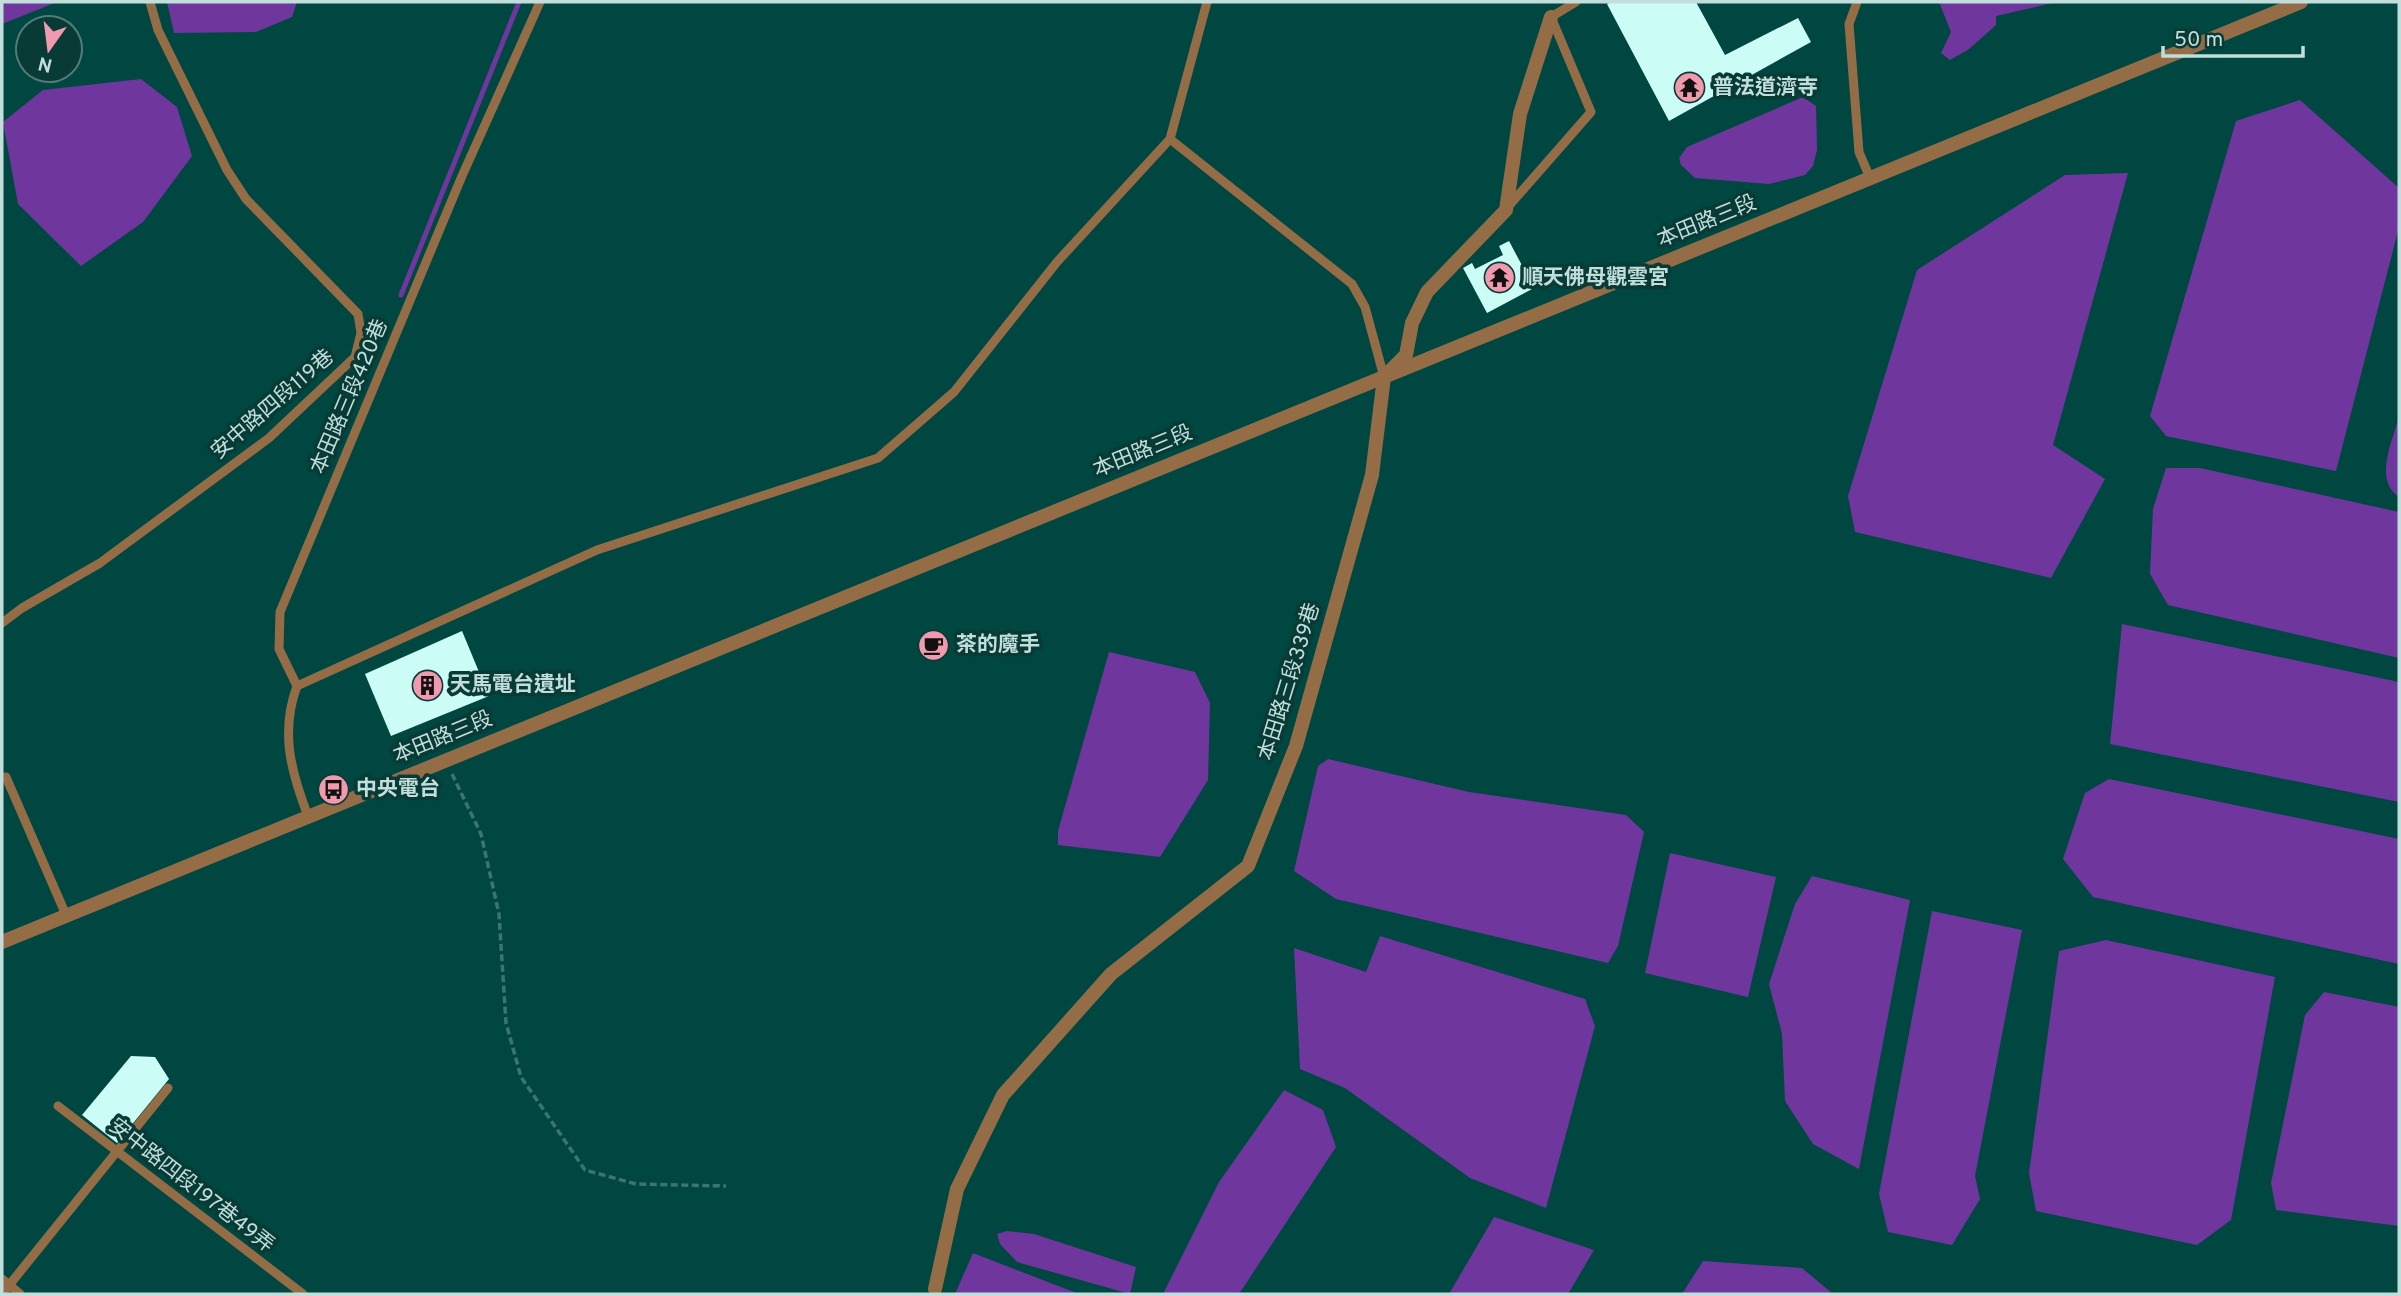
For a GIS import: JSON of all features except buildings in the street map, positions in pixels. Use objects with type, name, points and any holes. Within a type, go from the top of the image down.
[{"type":"street","name":"本田路三段","points":[[2,943],[2301,2]]},
{"type":"street","points":[[1384,377],[1406,355],[1412,323],[1426,292],[1506,210],[1520,114],[1551,17]]},
{"type":"street","name":"本田路三段339巷","points":[[935,1289],[957,1189],[1003,1095],[1111,974],[1248,866],[1296,746],[1372,475],[1384,377]]},
{"type":"lane","name":"安中路四段119巷","points":[[2,623],[22,608],[100,563],[269,438],[355,357],[361,332],[358,314],[246,199],[227,170],[158,30],[150,2]]},
{"type":"lane","name":"本田路三段420巷","points":[[297,686],[279,649],[280,612],[462,176],[540,2]]},
{"type":"lane","points":[[308,816],[294,780],[287,744],[289,708],[297,686],[597,550],[878,458],[954,392],[1057,262],[1170,139],[1207,2]]},
{"type":"lane","points":[[1506,210],[1591,112],[1551,17],[1576,2]]},
{"type":"lane","points":[[1857,2],[1849,24],[1859,152],[1870,178]]},
{"type":"lane","points":[[1170,139],[1353,284],[1365,307],[1384,377]]},
{"type":"lane","points":[[6,777],[65,915]]},
{"type":"lane","points":[[2,1294],[5,1282],[118,1152],[168,1088]]},
{"type":"lane","name":"安中路四段197巷49弄","points":[[58,1106],[303,1294]]},
{"type":"lane","points":[[5,1282],[20,1294]]},
{"type":"path","points":[[445,760],[481,834],[499,914],[506,1023],[521,1077],[585,1170],[636,1184],[726,1186]]},
{"type":"shaded area","points":[[2,2],[57,2],[27,14],[14,14],[14,19],[2,24]]},
{"type":"shaded area","points":[[167,2],[297,2],[292,17],[256,32],[174,33]]},
{"type":"shaded area","points":[[1939,2],[2057,2],[1996,16],[1996,25],[1969,49],[1950,60],[1941,53],[1951,32]]},
{"type":"shaded area","points":[[141,79],[177,107],[192,156],[143,222],[81,266],[18,204],[3,122],[43,90]]},
{"type":"shaded area","points":[[1803,97],[1816,106],[1817,150],[1813,166],[1805,175],[1769,184],[1695,178],[1681,165],[1679,158],[1687,147]]},
{"type":"shaded area","points":[[2300,100],[2399,188],[2399,227],[2336,471],[2166,436],[2150,416],[2236,121]]},
{"type":"shaded area","points":[[2128,173],[2053,445],[2105,479],[2051,578],[1855,532],[1848,496],[1917,270],[2065,175]]},
{"type":"shaded area","points":[[2399,416],[2399,497],[2391,489],[2386,470]]},
{"type":"shaded area","points":[[2166,468],[2200,468],[2399,512],[2399,658],[2168,605],[2150,574],[2153,509]]},
{"type":"shaded area","points":[[2122,624],[2399,682],[2399,802],[2110,744]]},
{"type":"shaded area","points":[[1109,652],[1195,672],[1210,703],[1208,780],[1160,857],[1058,845],[1058,831]]},
{"type":"shaded area","points":[[1328,759],[1469,792],[1626,815],[1644,832],[1618,946],[1608,963],[1336,899],[1294,871],[1318,766]]},
{"type":"shaded area","points":[[2109,779],[2399,839],[2399,964],[2093,897],[2063,859],[2085,793]]},
{"type":"shaded area","points":[[1670,853],[1776,877],[1748,997],[1645,973]]},
{"type":"shaded area","points":[[1812,876],[1910,900],[1859,1169],[1813,1144],[1785,1101],[1782,1034],[1769,984],[1795,904]]},
{"type":"shaded area","points":[[1932,911],[2022,930],[1975,1176],[1980,1199],[1952,1245],[1888,1232],[1879,1194]]},
{"type":"shaded area","points":[[1380,936],[1585,999],[1595,1026],[1546,1208],[1470,1178],[1345,1088],[1300,1069],[1294,948],[1366,972]]},
{"type":"shaded area","points":[[2106,940],[2275,977],[2231,1220],[2197,1245],[2036,1211],[2029,1173],[2059,951]]},
{"type":"shaded area","points":[[2324,992],[2399,1007],[2399,1226],[2276,1210],[2271,1183],[2305,1015]]},
{"type":"shaded area","points":[[1284,1090],[1323,1110],[1336,1147],[1239,1294],[1163,1294],[1219,1182]]},
{"type":"shaded area","points":[[1494,1217],[1594,1250],[1568,1294],[1449,1294]]},
{"type":"shaded area","points":[[1007,1231],[1034,1234],[1136,1267],[1130,1294],[1017,1262],[1000,1244],[997,1234]]},
{"type":"shaded area","points":[[973,1253],[1079,1294],[955,1294]]},
{"type":"shaded area","points":[[1703,1261],[1802,1268],[1833,1294],[1682,1294]]},
{"type":"waterway","points":[[401,295],[519,2]]},
{"type":"place","name":"普法道濟寺","points":[[1690,88]]},
{"type":"place","name":"順天佛母觀雲宮","points":[[1499,278]]},
{"type":"place","name":"茶的魔手","points":[[933,645]]},
{"type":"place","name":"天馬電台遺址","points":[[427,685]]},
{"type":"place","name":"中央電台","points":[[333,789]]}]
